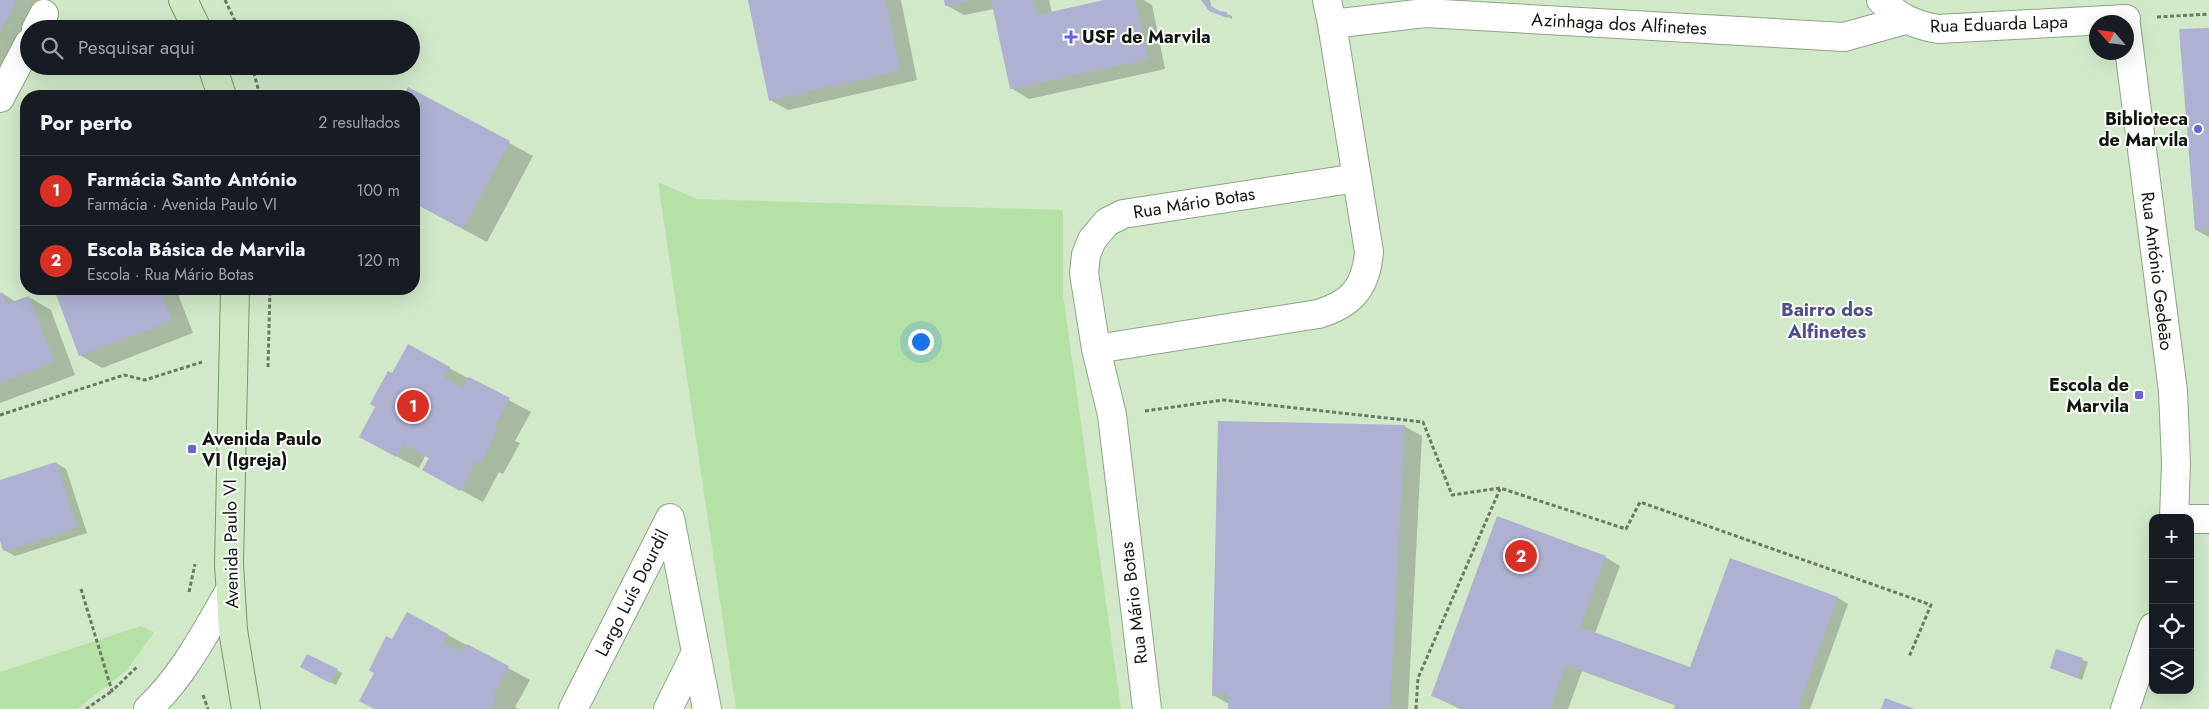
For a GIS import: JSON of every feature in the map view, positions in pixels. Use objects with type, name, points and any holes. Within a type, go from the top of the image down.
[{"type":"main road","points":[[183,0],[193,20]]},
{"type":"main road","points":[[215,75],[220,90]]},
{"type":"main road","name":"Avenida Paulo VI","points":[[235,295],[230,590],[233,630],[246,709]]},
{"type":"street","name":"Rua Eduarda Lapa","points":[[1881,0],[1905,20],[1920,26],[1938,29],[2089,19]]},
{"type":"street","name":"Azinhaga dos Alfinetes","points":[[1330,12],[1425,13],[1844,37],[1905,20]]},
{"type":"street","points":[[1096,349],[1318,314],[1334,310],[1349,300],[1358,290],[1368,269],[1369,252],[1330,12]]},
{"type":"street","points":[[0,98],[20,60]]},
{"type":"street","name":"Rua António Gedeão","points":[[2131,60],[2173,391],[2176,463],[2174,514]]},
{"type":"street","name":"Rua Mário Botas","points":[[1146,709],[1112,415],[1096,349],[1084,273],[1086,256],[1092,240],[1107,222],[1123,214],[1357,178]]},
{"type":"street","name":"Largo Luís Dourdil","points":[[573,709],[670,518],[707,709]]},
{"type":"street","points":[[2194,519],[2209,519]]},
{"type":"street","points":[[148,709],[164,694],[182,671],[230,590]]},
{"type":"street","points":[[2125,709],[2149,639]]},
{"type":"street","points":[[668,709],[696,652]]},
{"type":"path","points":[[225,0],[234,20]]},
{"type":"path","points":[[2134,17],[2209,14]]},
{"type":"path","points":[[254,75],[258,90]]},
{"type":"path","points":[[268,377],[270,295]]},
{"type":"path","points":[[0,415],[124,375],[145,380],[233,352]]},
{"type":"path","points":[[1112,415],[1223,400],[1423,422],[1452,496],[1500,488],[1626,529],[1640,502],[1931,605],[1908,657]]},
{"type":"path","points":[[1416,709],[1418,678],[1500,488]]},
{"type":"path","points":[[82,589],[112,691]]},
{"type":"path","points":[[86,709],[112,691],[138,666]]},
{"type":"green space","points":[[658,182],[697,199],[1063,210],[1063,295],[1121,709],[736,709]]},
{"type":"green space","points":[[141,626],[154,632],[127,670],[77,709],[0,709],[0,672]]},
{"type":"building","points":[[0,0],[17,0],[0,32]]},
{"type":"building","points":[[748,0],[886,0],[900,70],[769,101]]},
{"type":"building","points":[[944,0],[967,0],[967,1],[945,6]]},
{"type":"building","name":"USF de Marvila","points":[[991,0],[1034,0],[1037,15],[1104,0],[1135,0],[1148,59],[1010,89]]},
{"type":"building","points":[[1201,0],[1206,0],[1211,7],[1219,11],[1227,12],[1227,18],[1209,11]]},
{"type":"building","name":"Biblioteca de Marvila","points":[[2209,28],[2209,228],[2195,230],[2179,29]]},
{"type":"building","points":[[420,93],[510,141],[463,229],[420,206]]},
{"type":"building","points":[[2,292],[6,304],[29,296],[54,362],[0,383],[0,293]]},
{"type":"building","points":[[56,295],[162,295],[172,321],[79,356]]},
{"type":"building","points":[[408,344],[450,367],[444,378],[463,388],[469,377],[510,398],[494,427],[498,429],[481,463],[476,461],[460,491],[422,470],[429,458],[403,444],[396,457],[359,437],[375,407],[370,404],[388,371],[392,373]]},
{"type":"building","points":[[1218,421],[1405,425],[1390,709],[1228,709],[1228,692],[1212,696]]},
{"type":"building","points":[[56,462],[77,528],[3,551],[0,540],[0,480]]},
{"type":"building","points":[[1497,516],[1606,556],[1580,627],[1690,667],[1730,558],[1838,597],[1798,707],[1804,709],[1674,709],[1675,705],[1566,665],[1550,709],[1466,709],[1431,696]]},
{"type":"building","points":[[407,612],[448,634],[443,643],[462,653],[467,644],[509,666],[494,693],[497,695],[490,709],[374,709],[359,701],[374,673],[369,670],[386,636],[392,639]]},
{"type":"building","points":[[2056,649],[2083,658],[2077,678],[2050,668]]},
{"type":"building","points":[[307,654],[338,669],[330,683],[300,667]]},
{"type":"building","points":[[1885,698],[1915,709],[1881,709]]},
{"type":"place","name":"USF de Marvila","points":[[1071,37]]},
{"type":"place","name":"Biblioteca de Marvila","points":[[2198,129]]},
{"type":"place","name":"Escola de Marvila","points":[[2139,395]]},
{"type":"place","name":"Farmácia Santo António","points":[[413,406]]},
{"type":"place","name":"Avenida Paulo VI (Igreja)","points":[[192,449]]},
{"type":"place","name":"Escola Básica de Marvila","points":[[1521,556]]},
{"type":"district","name":"Bairro dos Alfinetes","points":[[1827,320]]}]
